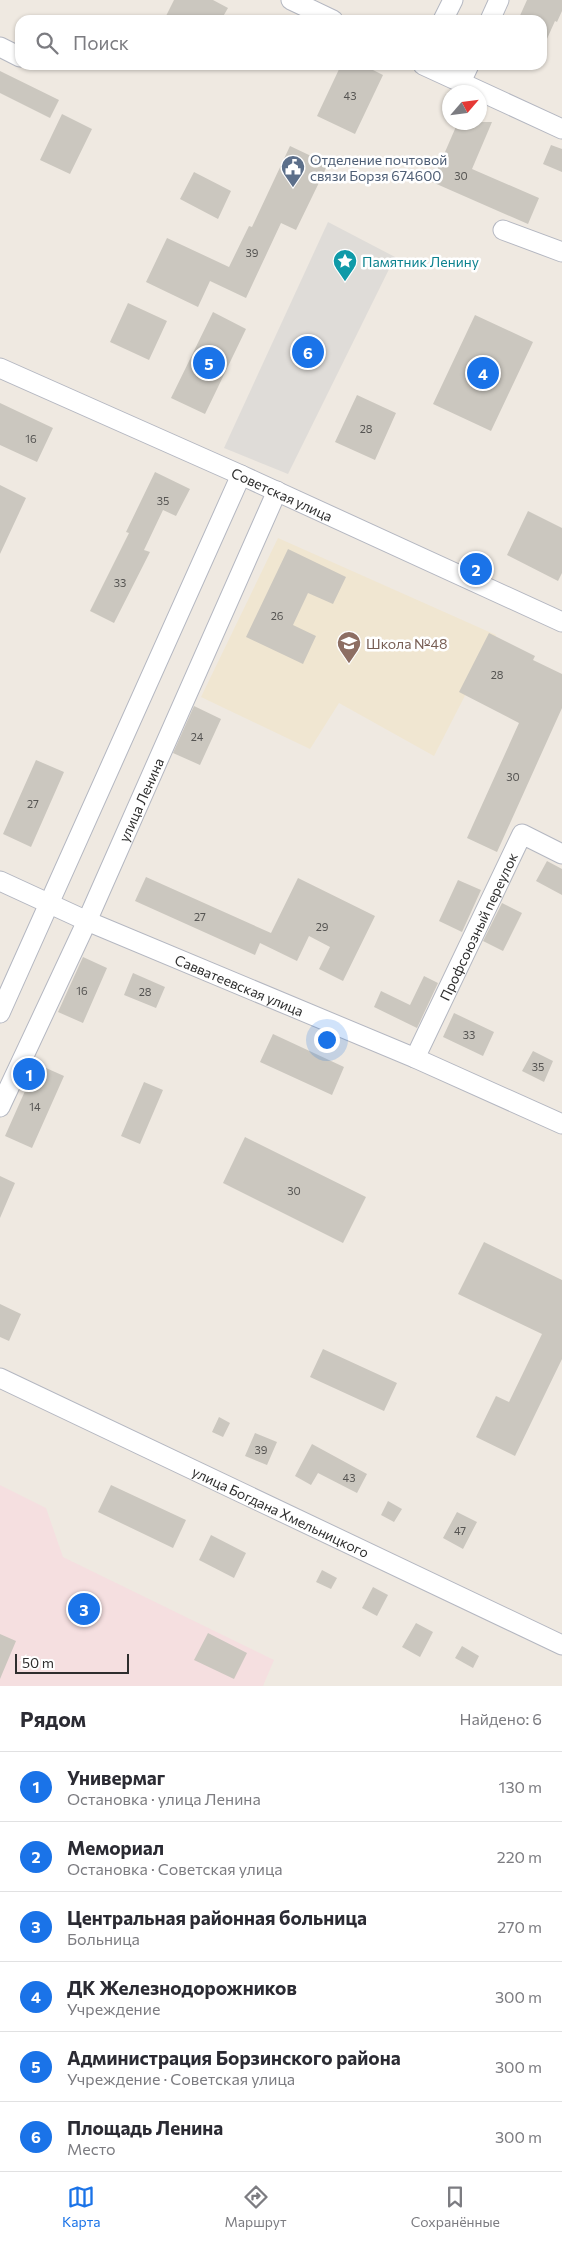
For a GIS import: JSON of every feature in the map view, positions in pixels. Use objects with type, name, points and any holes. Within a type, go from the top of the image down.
[{"type":"street","points":[[291,0],[316,5],[327,15]]},
{"type":"street","points":[[446,15],[453,0]]},
{"type":"street","points":[[492,15],[499,0]]},
{"type":"street","points":[[0,47],[15,54]]},
{"type":"street","points":[[434,70],[562,129]]},
{"type":"street","points":[[461,82],[467,70]]},
{"type":"street","points":[[502,230],[562,252]]},
{"type":"street","name":"Советская улица","points":[[0,368],[277,491],[562,622]]},
{"type":"street","points":[[0,1013],[50,905],[240,475]]},
{"type":"street","name":"улица Ленина","points":[[0,1107],[87,921],[277,491]]},
{"type":"street","name":"Профсоюзный переулок","points":[[415,1058],[522,834],[562,854]]},
{"type":"street","name":"Савватеевская улица","points":[[0,881],[87,921],[415,1058],[562,1124]]},
{"type":"street","name":"улица Богдана Хмельницкого","points":[[0,1378],[562,1645]]},
{"type":"shaded area","points":[[328,222],[395,257],[288,474],[224,448]]},
{"type":"shaded area","name":"Школа №48","points":[[278,538],[496,635],[434,756],[339,703],[310,749],[201,697]]},
{"type":"shaded area","points":[[0,1485],[46,1508],[63,1557],[274,1660],[263,1686],[0,1686]]},
{"type":"building","points":[[174,0],[213,0],[228,8],[224,15],[166,15]]},
{"type":"building","points":[[527,0],[562,0],[562,11],[547,39],[547,15],[520,15]]},
{"type":"building","points":[[339,70],[373,70],[383,75],[355,134],[317,116]]},
{"type":"building","points":[[0,71],[59,100],[50,118],[0,93]]},
{"type":"building","points":[[62,114],[92,129],[70,174],[40,160]]},
{"type":"building","points":[[487,122],[492,122],[472,169],[539,198],[528,224],[432,182],[455,130],[487,130]]},
{"type":"building","points":[[551,145],[562,149],[562,172],[543,164]]},
{"type":"building","points":[[290,146],[328,164],[296,230],[281,223],[246,298],[210,281],[198,307],[146,282],[167,238],[229,267],[249,226],[252,227]]},
{"type":"building","points":[[194,172],[231,191],[218,219],[180,199]]},
{"type":"building","points":[[128,303],[167,321],[149,360],[110,342]]},
{"type":"building","points":[[213,312],[246,329],[205,414],[171,398]]},
{"type":"building","points":[[475,315],[533,342],[491,431],[433,404]]},
{"type":"building","points":[[357,395],[396,413],[375,460],[335,442]]},
{"type":"building","points":[[0,403],[53,428],[37,462],[0,445]]},
{"type":"building","points":[[155,472],[190,489],[176,516],[163,510],[144,550],[150,552],[114,623],[90,611],[129,533],[126,532]]},
{"type":"building","points":[[0,485],[26,498],[0,554]]},
{"type":"building","points":[[528,511],[562,528],[562,573],[558,581],[507,555]]},
{"type":"building","points":[[288,549],[346,577],[333,604],[308,593],[293,625],[316,636],[303,664],[246,637]]},
{"type":"building","points":[[489,633],[535,656],[533,660],[562,674],[562,708],[497,852],[467,838],[519,723],[459,692]]},
{"type":"building","points":[[194,706],[221,719],[200,765],[173,753]]},
{"type":"building","points":[[36,760],[64,772],[31,847],[3,834]]},
{"type":"building","points":[[547,861],[562,869],[562,895],[536,881]]},
{"type":"building","points":[[146,877],[271,933],[298,878],[375,916],[343,981],[319,969],[330,947],[309,936],[297,961],[260,943],[255,955],[135,901]]},
{"type":"building","points":[[458,880],[481,890],[462,932],[439,921]]},
{"type":"building","points":[[502,903],[522,913],[503,951],[483,941]]},
{"type":"building","points":[[83,957],[107,968],[83,1023],[58,1012]]},
{"type":"building","points":[[133,973],[165,987],[156,1008],[124,995]]},
{"type":"building","points":[[424,976],[438,983],[417,1028],[374,1007],[381,991],[410,1005]]},
{"type":"building","points":[[454,1013],[494,1032],[483,1056],[443,1037]]},
{"type":"building","points":[[273,1034],[344,1067],[332,1095],[260,1062]]},
{"type":"building","points":[[533,1051],[553,1061],[544,1082],[522,1071]]},
{"type":"building","points":[[37,1064],[64,1076],[32,1148],[5,1136]]},
{"type":"building","points":[[144,1082],[163,1090],[140,1144],[121,1136]]},
{"type":"building","points":[[245,1137],[366,1197],[343,1243],[223,1183]]},
{"type":"building","points":[[0,1176],[15,1183],[0,1218]]},
{"type":"building","points":[[484,1242],[562,1280],[562,1359],[515,1456],[476,1437],[496,1396],[509,1402],[542,1334],[458,1294]]},
{"type":"building","points":[[0,1304],[21,1314],[9,1341],[0,1337]]},
{"type":"building","points":[[323,1349],[397,1383],[384,1411],[310,1377]]},
{"type":"building","points":[[219,1417],[230,1423],[223,1437],[212,1432]]},
{"type":"building","points":[[255,1433],[277,1442],[267,1465],[245,1456]]},
{"type":"building","points":[[312,1444],[367,1474],[357,1493],[318,1473],[311,1485],[295,1476]]},
{"type":"building","points":[[111,1485],[186,1520],[173,1548],[98,1512]]},
{"type":"building","points":[[388,1501],[402,1509],[394,1522],[381,1515]]},
{"type":"building","points":[[457,1512],[477,1522],[463,1549],[443,1538]]},
{"type":"building","points":[[211,1535],[246,1553],[234,1578],[199,1560]]},
{"type":"building","points":[[322,1570],[337,1578],[331,1589],[316,1582]]},
{"type":"building","points":[[373,1587],[388,1595],[377,1616],[362,1608]]},
{"type":"building","points":[[416,1623],[433,1632],[420,1657],[402,1647]]},
{"type":"building","points":[[208,1633],[247,1653],[234,1679],[194,1660]]},
{"type":"building","points":[[0,1634],[16,1641],[0,1679]]},
{"type":"building","points":[[462,1646],[479,1656],[473,1668],[455,1658]]},
{"type":"place","name":"Отделение почтовой связи Борзя 674600","points":[[293,188]]},
{"type":"place","name":"Памятник Ленину","points":[[345,282]]},
{"type":"place","name":"Площадь Ленина","points":[[308,352]]},
{"type":"place","name":"Администрация Борзинского района","points":[[209,363]]},
{"type":"place","name":"ДК Железнодорожников","points":[[483,373]]},
{"type":"place","name":"Мемориал","points":[[476,569]]},
{"type":"place","name":"Школа №48","points":[[349,664]]},
{"type":"place","name":"Универмаг","points":[[29,1074]]},
{"type":"place","name":"Центральная районная больница","points":[[84,1609]]}]
